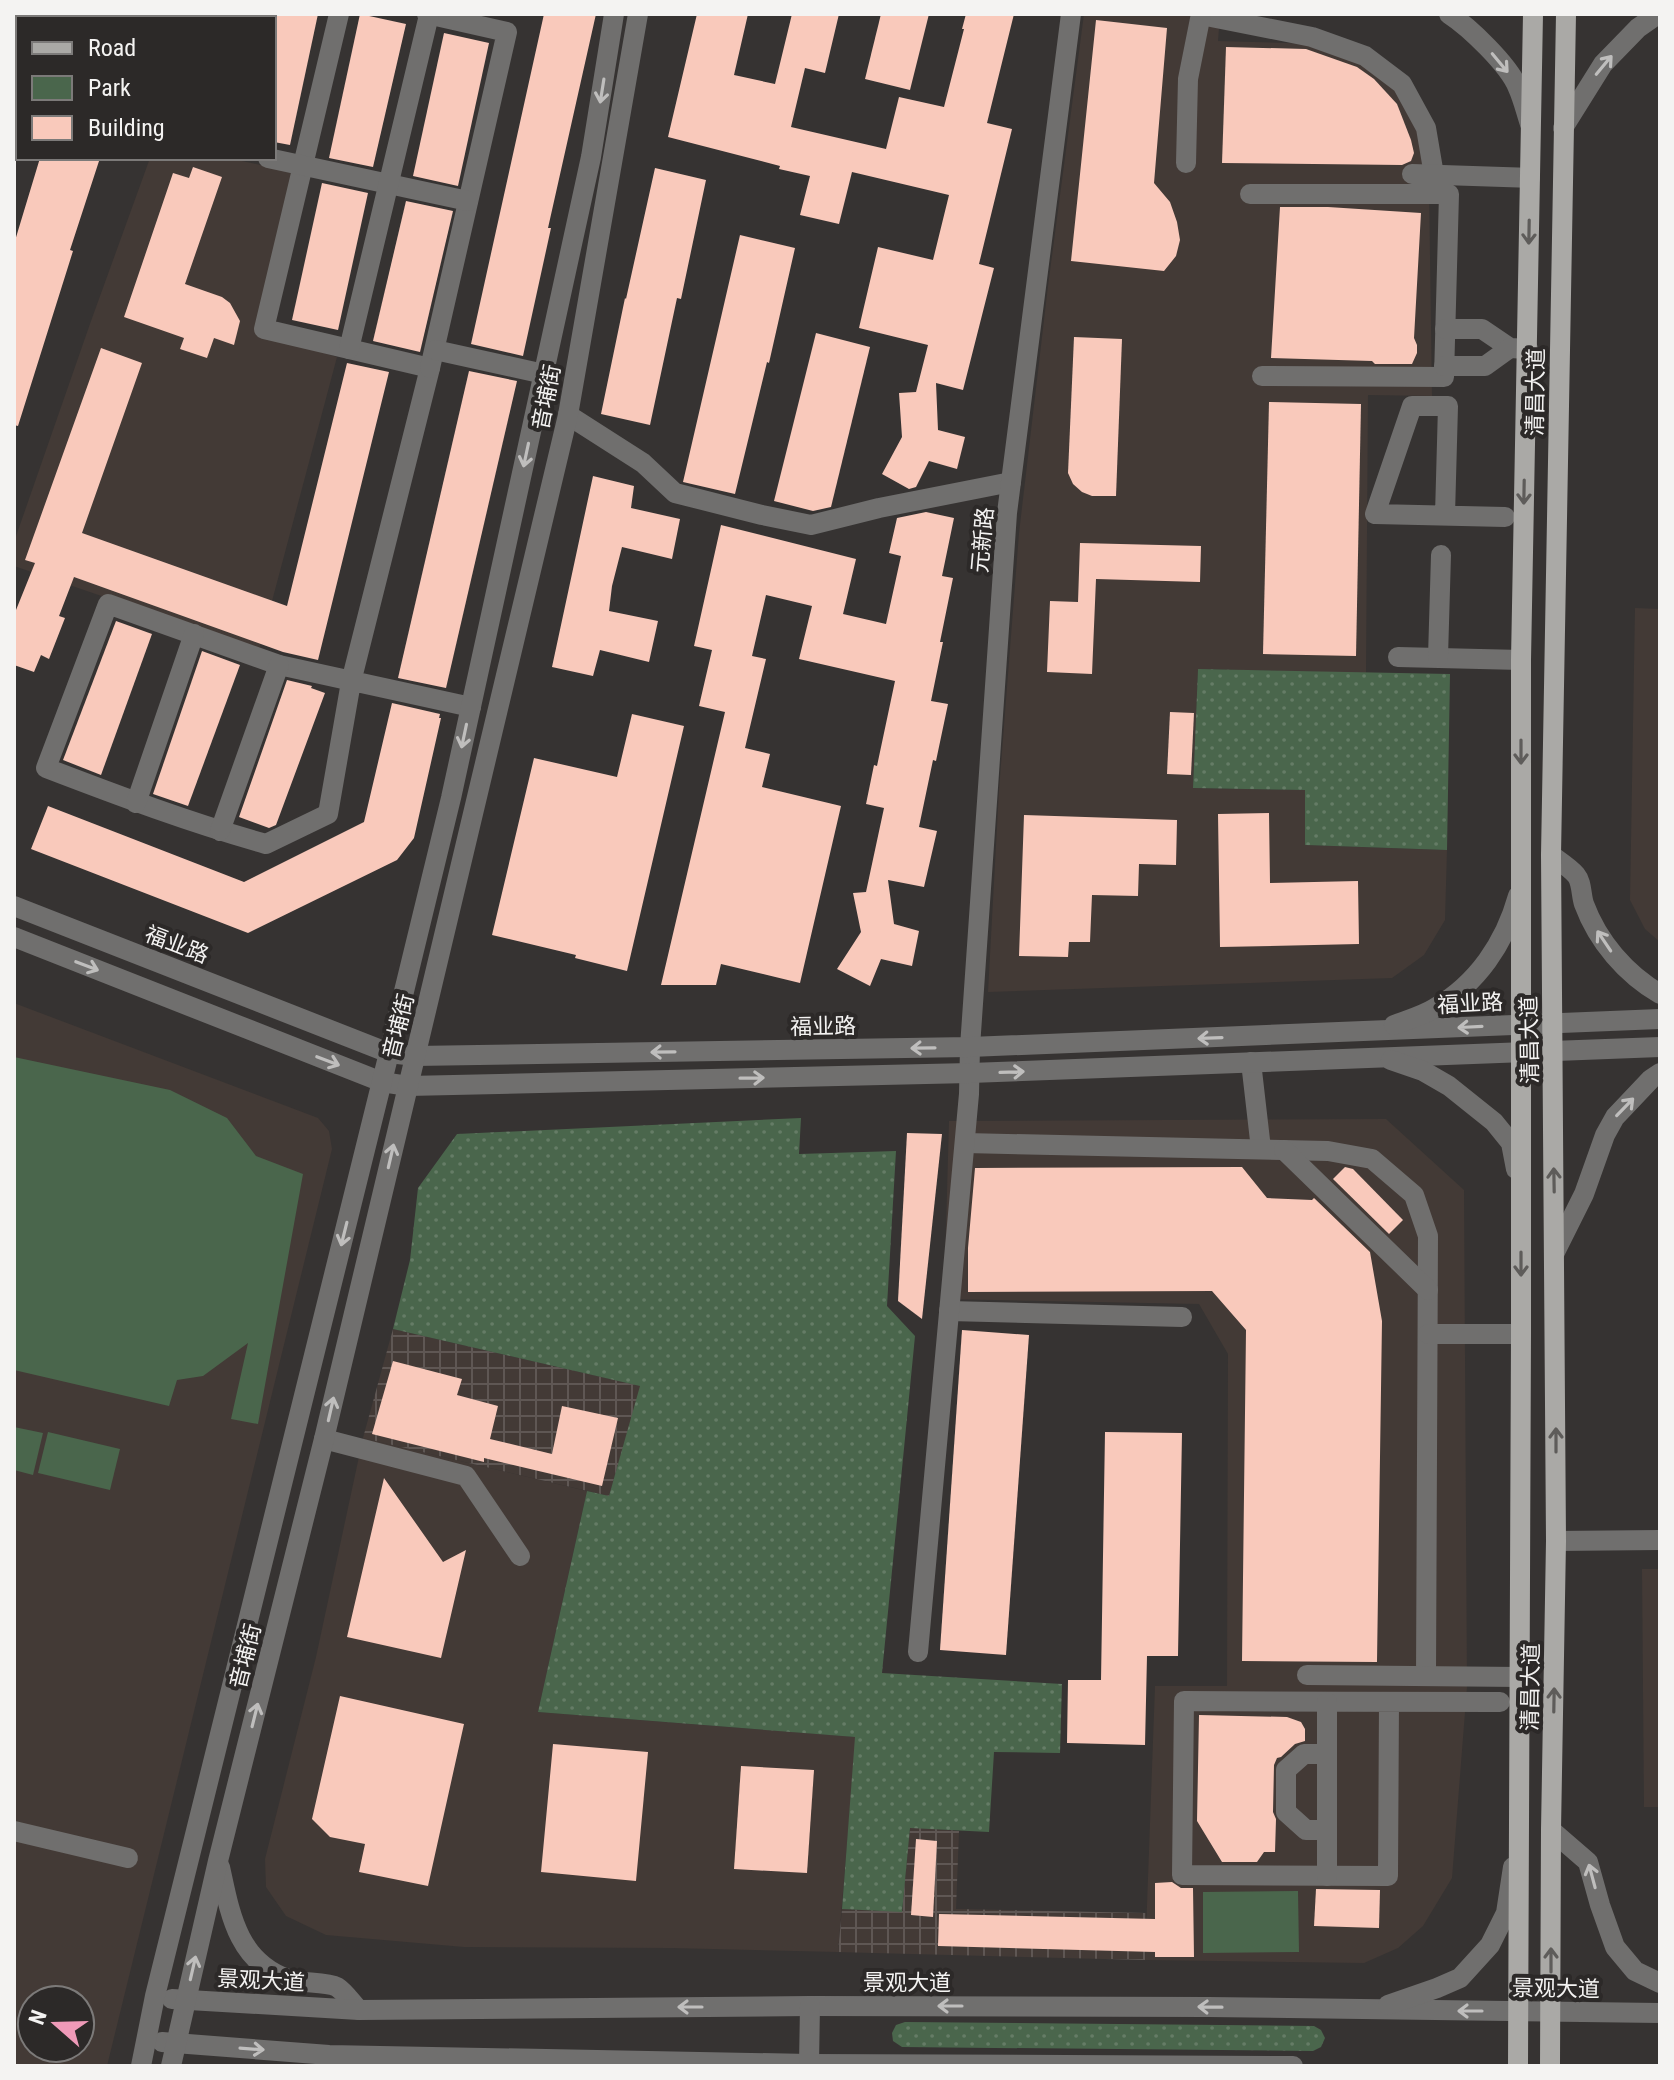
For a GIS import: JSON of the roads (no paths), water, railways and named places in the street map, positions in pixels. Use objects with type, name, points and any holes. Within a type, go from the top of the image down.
[{"type":"main road","name":"清昌大道","points":[[1518,2066],[1522,885],[1519,349],[1530,178],[1533,14]]},
{"type":"main road","name":"清昌大道","points":[[1550,2066],[1556,1541],[1551,855],[1566,14]]},
{"type":"street","points":[[339,14],[264,329],[349,349],[544,374]]},
{"type":"street","points":[[349,349],[428,14],[507,32],[433,359],[351,682],[328,814],[266,844],[136,803],[46,768],[108,604],[279,665],[351,682],[471,707]]},
{"type":"street","name":"音埔街","points":[[141,2066],[155,1996],[382,1082],[471,707],[591,157],[614,14]]},
{"type":"street","name":"音埔街","points":[[171,2066],[568,415],[638,14]]},
{"type":"street","name":"元新路","points":[[918,1652],[965,1143],[1007,513],[1071,14]]},
{"type":"street","points":[[1186,163],[1188,79],[1201,14],[1312,37],[1365,56],[1402,84],[1426,128],[1434,175]]},
{"type":"street","points":[[1449,14],[1463,23],[1517,85],[1530,126]]},
{"type":"street","points":[[1563,128],[1603,64],[1638,28],[1658,14]]},
{"type":"street","points":[[276,160],[468,201]]},
{"type":"street","points":[[1412,174],[1530,178]]},
{"type":"street","points":[[1250,194],[1449,194],[1444,377],[1262,376]]},
{"type":"street","points":[[1445,329],[1482,329],[1519,349]]},
{"type":"street","points":[[1444,366],[1485,366],[1519,349]]},
{"type":"street","points":[[1445,515],[1448,406],[1412,406],[1375,514],[1505,517]]},
{"type":"street","points":[[568,415],[643,463],[675,493],[811,525],[1011,482]]},
{"type":"street","points":[[1438,657],[1441,555]]},
{"type":"street","points":[[136,803],[194,634]]},
{"type":"street","points":[[1398,657],[1521,660]]},
{"type":"street","points":[[220,831],[279,665]]},
{"type":"street","points":[[1551,855],[1578,877],[1583,901],[1594,926],[1612,953],[1632,974],[1660,994]]},
{"type":"street","points":[[1377,1031],[1432,1010],[1461,991],[1494,954],[1511,922],[1522,885]]},
{"type":"street","name":"福业路","points":[[14,906],[389,1053],[415,1056],[970,1047],[1660,1019]]},
{"type":"street","points":[[14,937],[382,1082],[408,1086],[970,1073],[1660,1047]]},
{"type":"street","points":[[1379,1056],[1423,1071],[1469,1100],[1494,1122],[1511,1143],[1521,1198]]},
{"type":"street","points":[[1251,1062],[1261,1149]]},
{"type":"street","points":[[1555,1252],[1584,1194],[1605,1135],[1615,1117],[1660,1073]]},
{"type":"street","points":[[965,1143],[1328,1151],[1372,1159],[1414,1195],[1428,1236],[1426,1676]]},
{"type":"street","points":[[1284,1150],[1428,1290]]},
{"type":"street","points":[[949,1311],[1182,1317]]},
{"type":"street","points":[[1428,1334],[1521,1334]]},
{"type":"street","points":[[324,1439],[466,1476],[520,1556]]},
{"type":"street","points":[[1556,1541],[1660,1540]]},
{"type":"street","points":[[1307,1675],[1520,1677]]},
{"type":"street","points":[[1389,1702],[1388,1876],[1182,1875],[1184,1701],[1500,1702]]},
{"type":"street","points":[[1327,1702],[1327,1876]]},
{"type":"street","points":[[1327,1754],[1304,1754],[1286,1770],[1286,1812],[1306,1830],[1327,1830]]},
{"type":"street","points":[[1551,1830],[1588,1862],[1615,1947],[1635,1971],[1660,1983]]},
{"type":"street","points":[[14,1831],[128,1858]]},
{"type":"street","points":[[1369,2010],[1403,2001],[1460,1978],[1490,1945],[1506,1913],[1519,1832]]},
{"type":"street","points":[[218,1861],[241,1943],[264,1966],[288,1979],[336,1986],[359,2010]]},
{"type":"street","name":"景观大道","points":[[155,1996],[359,2010],[810,2006],[1660,2013]]},
{"type":"street","points":[[809,2065],[810,2006]]},
{"type":"street","points":[[147,2039],[176,2044],[329,2055],[809,2065],[1293,2066]]},
{"type":"street","points":[[295,2066],[329,2055]]}]
